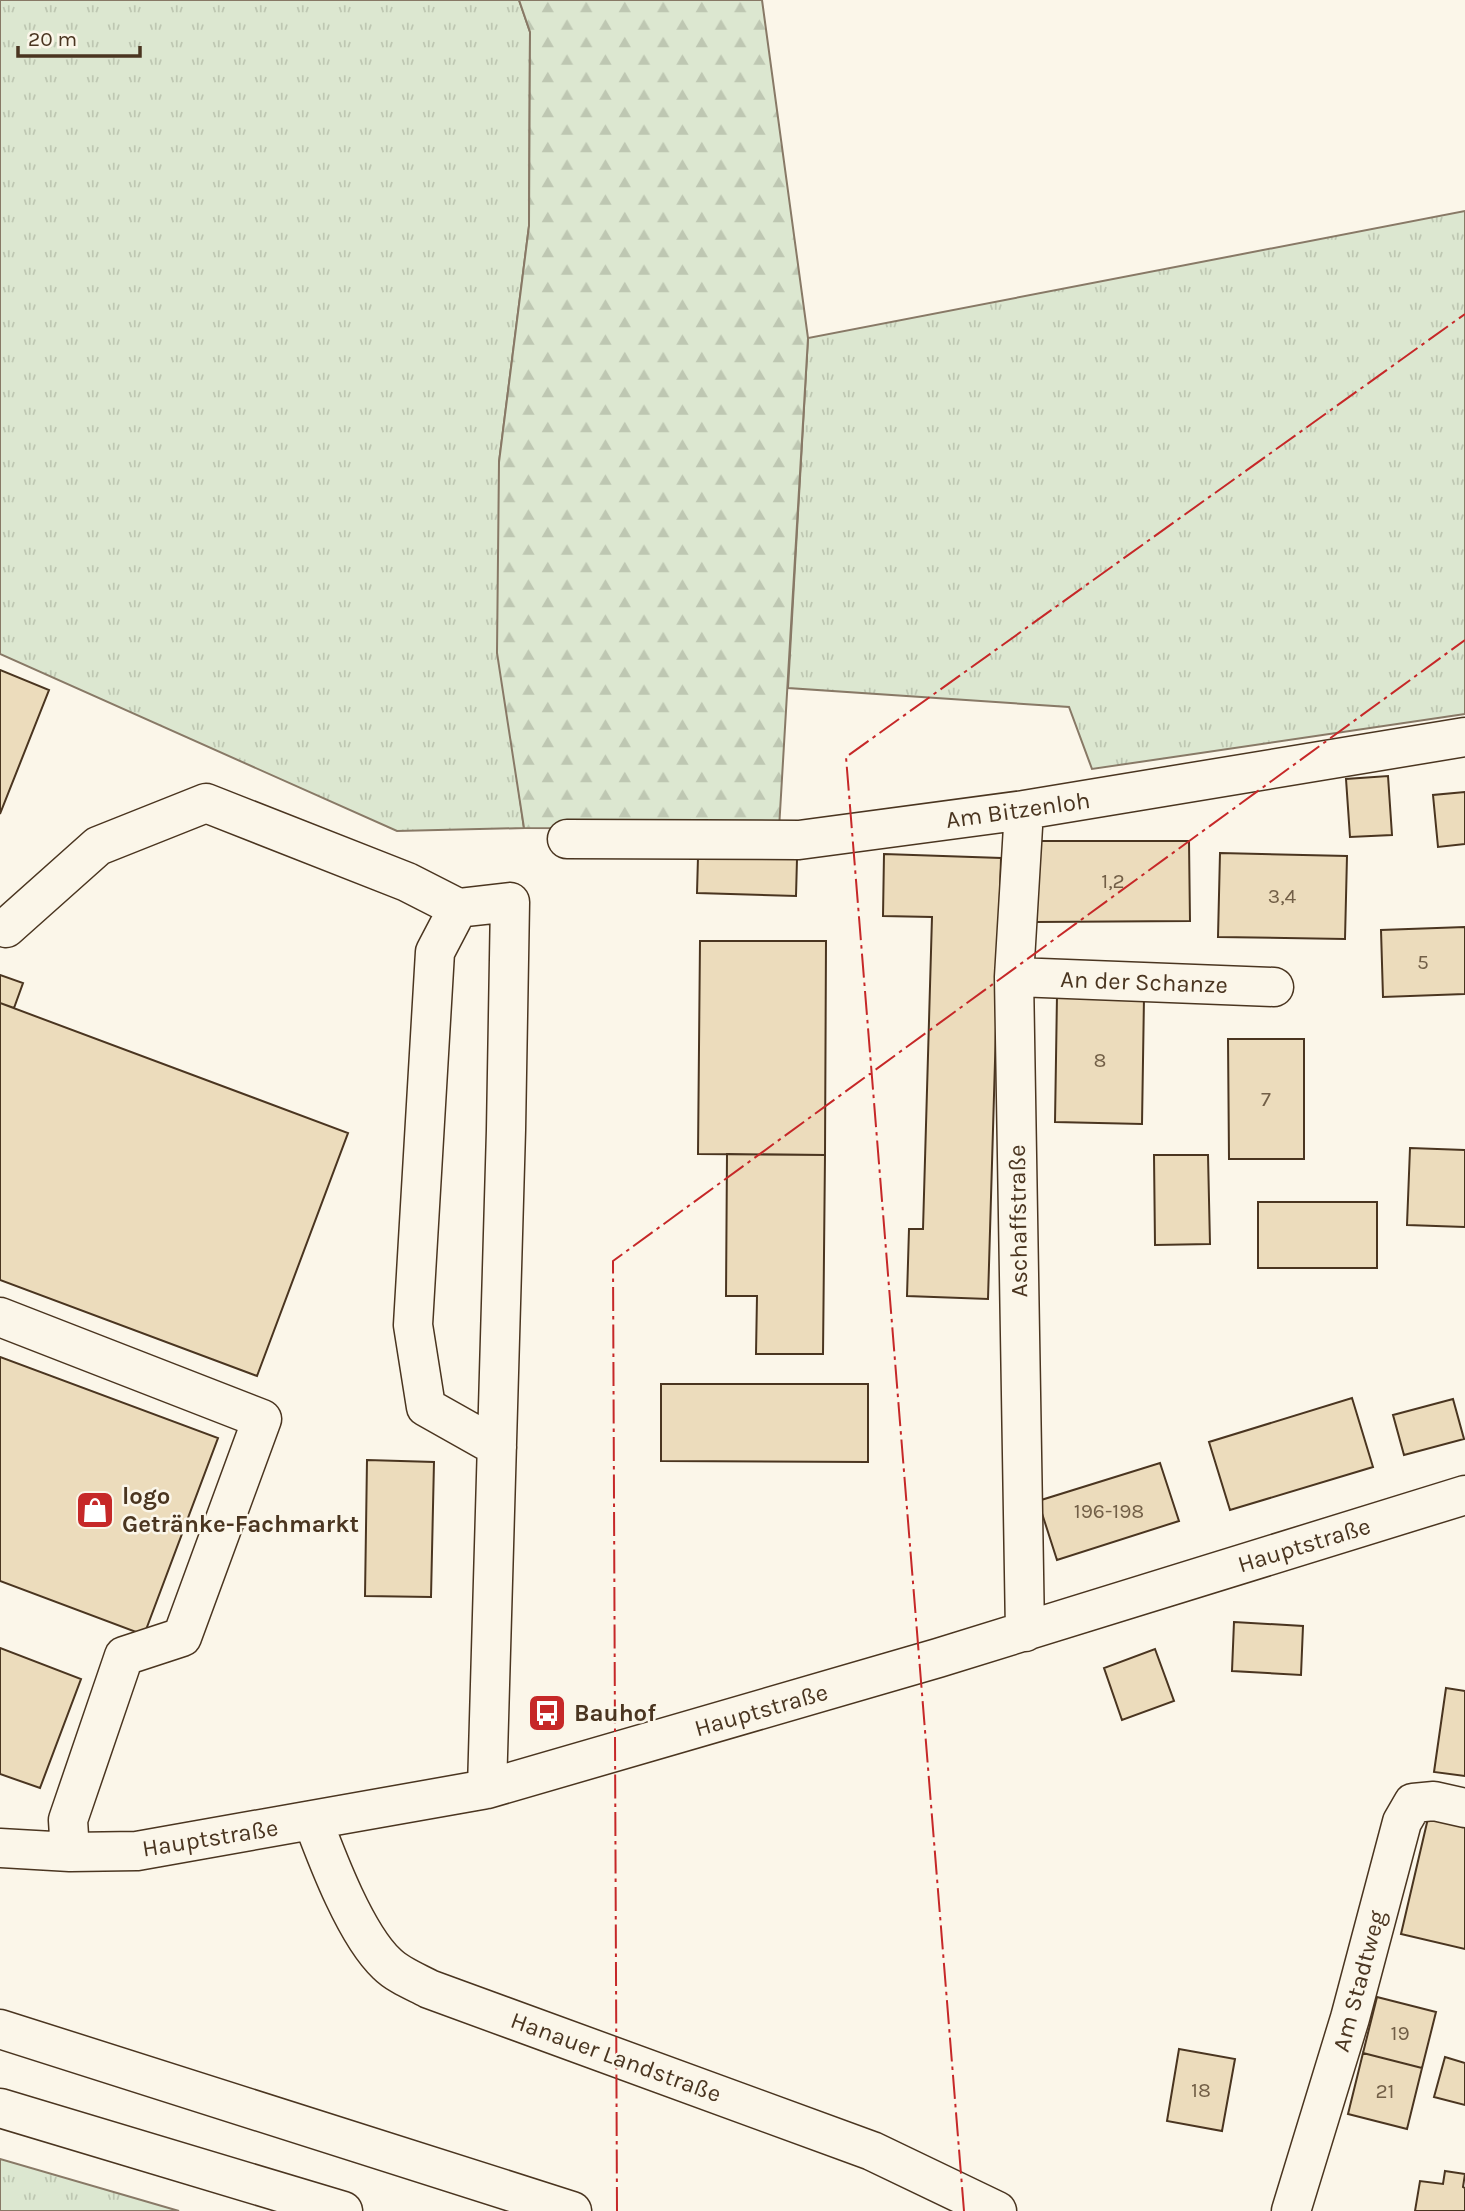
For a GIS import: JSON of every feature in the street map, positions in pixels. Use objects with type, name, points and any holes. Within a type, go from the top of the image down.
[{"type":"main road","name":"Am Bitzenloh","points":[[567,839],[799,840],[1024,810],[1465,737]]},
{"type":"main road","points":[[6,928],[98,846],[206,803],[407,882],[458,908],[510,902],[487,1789]]},
{"type":"main road","name":"Aschaffstraße","points":[[1024,810],[1014,977],[1025,1632]]},
{"type":"main road","points":[[458,908],[435,952],[413,1325],[426,1407],[496,1447]]},
{"type":"main road","name":"An der Schanze","points":[[1014,977],[1274,987]]},
{"type":"main road","points":[[0,1317],[261,1419],[183,1637],[124,1656],[68,1820],[70,1852]]},
{"type":"main road","name":"Hauptstraße","points":[[0,1848],[70,1852],[137,1851],[487,1789],[1025,1632],[1465,1495]]},
{"type":"main road","name":"Am Stadtweg","points":[[1291,2211],[1350,2018],[1402,1822],[1413,1803],[1434,1801],[1465,1808]]},
{"type":"main road","name":"Hanauer Landstraße","points":[[313,1821],[363,1935],[388,1965],[429,1989],[872,2151],[997,2211]]},
{"type":"main road","points":[[0,2029],[572,2211]]},
{"type":"main road","points":[[0,2108],[344,2211]]},
{"type":"green space","points":[[0,0],[519,0],[530,32],[529,226],[499,462],[518,785],[524,828],[397,831],[0,654]]},
{"type":"green space","points":[[519,0],[762,0],[808,338],[779,829],[524,828],[497,653],[499,462],[529,226],[530,32]]},
{"type":"green space","points":[[1465,211],[1465,714],[1092,769],[1069,707],[788,688],[808,338]]},
{"type":"green space","points":[[0,2159],[179,2211],[0,2211]]},
{"type":"building","points":[[0,670],[49,690],[0,814]]},
{"type":"building","points":[[1388,776],[1392,835],[1350,837],[1346,779]]},
{"type":"building","points":[[1465,792],[1465,844],[1438,847],[1433,795]]},
{"type":"building","points":[[1036,841],[1189,841],[1190,921],[1036,922]]},
{"type":"building","points":[[1220,853],[1347,856],[1345,939],[1218,937]]},
{"type":"building","points":[[884,854],[1001,858],[988,1299],[907,1296],[909,1229],[923,1229],[932,917],[883,916]]},
{"type":"building","points":[[698,857],[797,859],[796,896],[697,893]]},
{"type":"building","points":[[1465,927],[1465,994],[1383,997],[1381,930]]},
{"type":"building","points":[[700,941],[826,941],[825,1155],[698,1154]]},
{"type":"building","points":[[0,975],[23,983],[14,1008],[0,1003]]},
{"type":"building","points":[[1057,995],[1144,997],[1142,1124],[1055,1122]]},
{"type":"building","points":[[0,1003],[348,1133],[257,1376],[0,1280]]},
{"type":"building","points":[[1228,1039],[1304,1039],[1304,1159],[1229,1159]]},
{"type":"building","points":[[1410,1148],[1465,1150],[1465,1227],[1407,1225]]},
{"type":"building","points":[[727,1154],[825,1155],[823,1354],[756,1354],[757,1296],[726,1296]]},
{"type":"building","points":[[1154,1155],[1208,1155],[1210,1244],[1155,1245]]},
{"type":"building","points":[[1258,1202],[1377,1202],[1377,1268],[1258,1268]]},
{"type":"building","name":"logo Getränke-Fachmarkt","points":[[0,1357],[218,1438],[144,1635],[0,1581]]},
{"type":"building","points":[[661,1384],[868,1384],[868,1462],[661,1461]]},
{"type":"building","points":[[1352,1398],[1373,1467],[1230,1510],[1209,1442]]},
{"type":"building","points":[[1453,1399],[1464,1439],[1404,1455],[1393,1415]]},
{"type":"building","points":[[367,1460],[434,1462],[431,1597],[365,1596]]},
{"type":"building","points":[[1160,1463],[1179,1521],[1057,1560],[1038,1501]]},
{"type":"building","points":[[1234,1622],[1303,1626],[1301,1675],[1232,1671]]},
{"type":"building","points":[[0,1648],[81,1679],[40,1788],[0,1774]]},
{"type":"building","points":[[1155,1649],[1174,1701],[1122,1720],[1104,1668]]},
{"type":"building","points":[[1446,1688],[1465,1691],[1465,1776],[1434,1772]]},
{"type":"building","points":[[1429,1814],[1465,1823],[1465,1949],[1401,1934]]},
{"type":"building","points":[[1377,1997],[1436,2012],[1422,2068],[1363,2053]]},
{"type":"building","points":[[1179,2049],[1235,2059],[1222,2131],[1167,2121]]},
{"type":"building","points":[[1363,2053],[1422,2068],[1407,2129],[1348,2114]]},
{"type":"building","points":[[1445,2057],[1465,2063],[1465,2105],[1434,2097]]},
{"type":"building","points":[[1445,2171],[1465,2174],[1465,2211],[1415,2211],[1420,2181],[1443,2184]]},
{"type":"power","points":[[964,2211],[846,757],[1465,314]]},
{"type":"power","points":[[617,2211],[613,1261],[1465,640]]},
{"type":"place","name":"logo Getränke-Fachmarkt","points":[[95,1510]]},
{"type":"place","name":"Bauhof","points":[[547,1713]]}]
